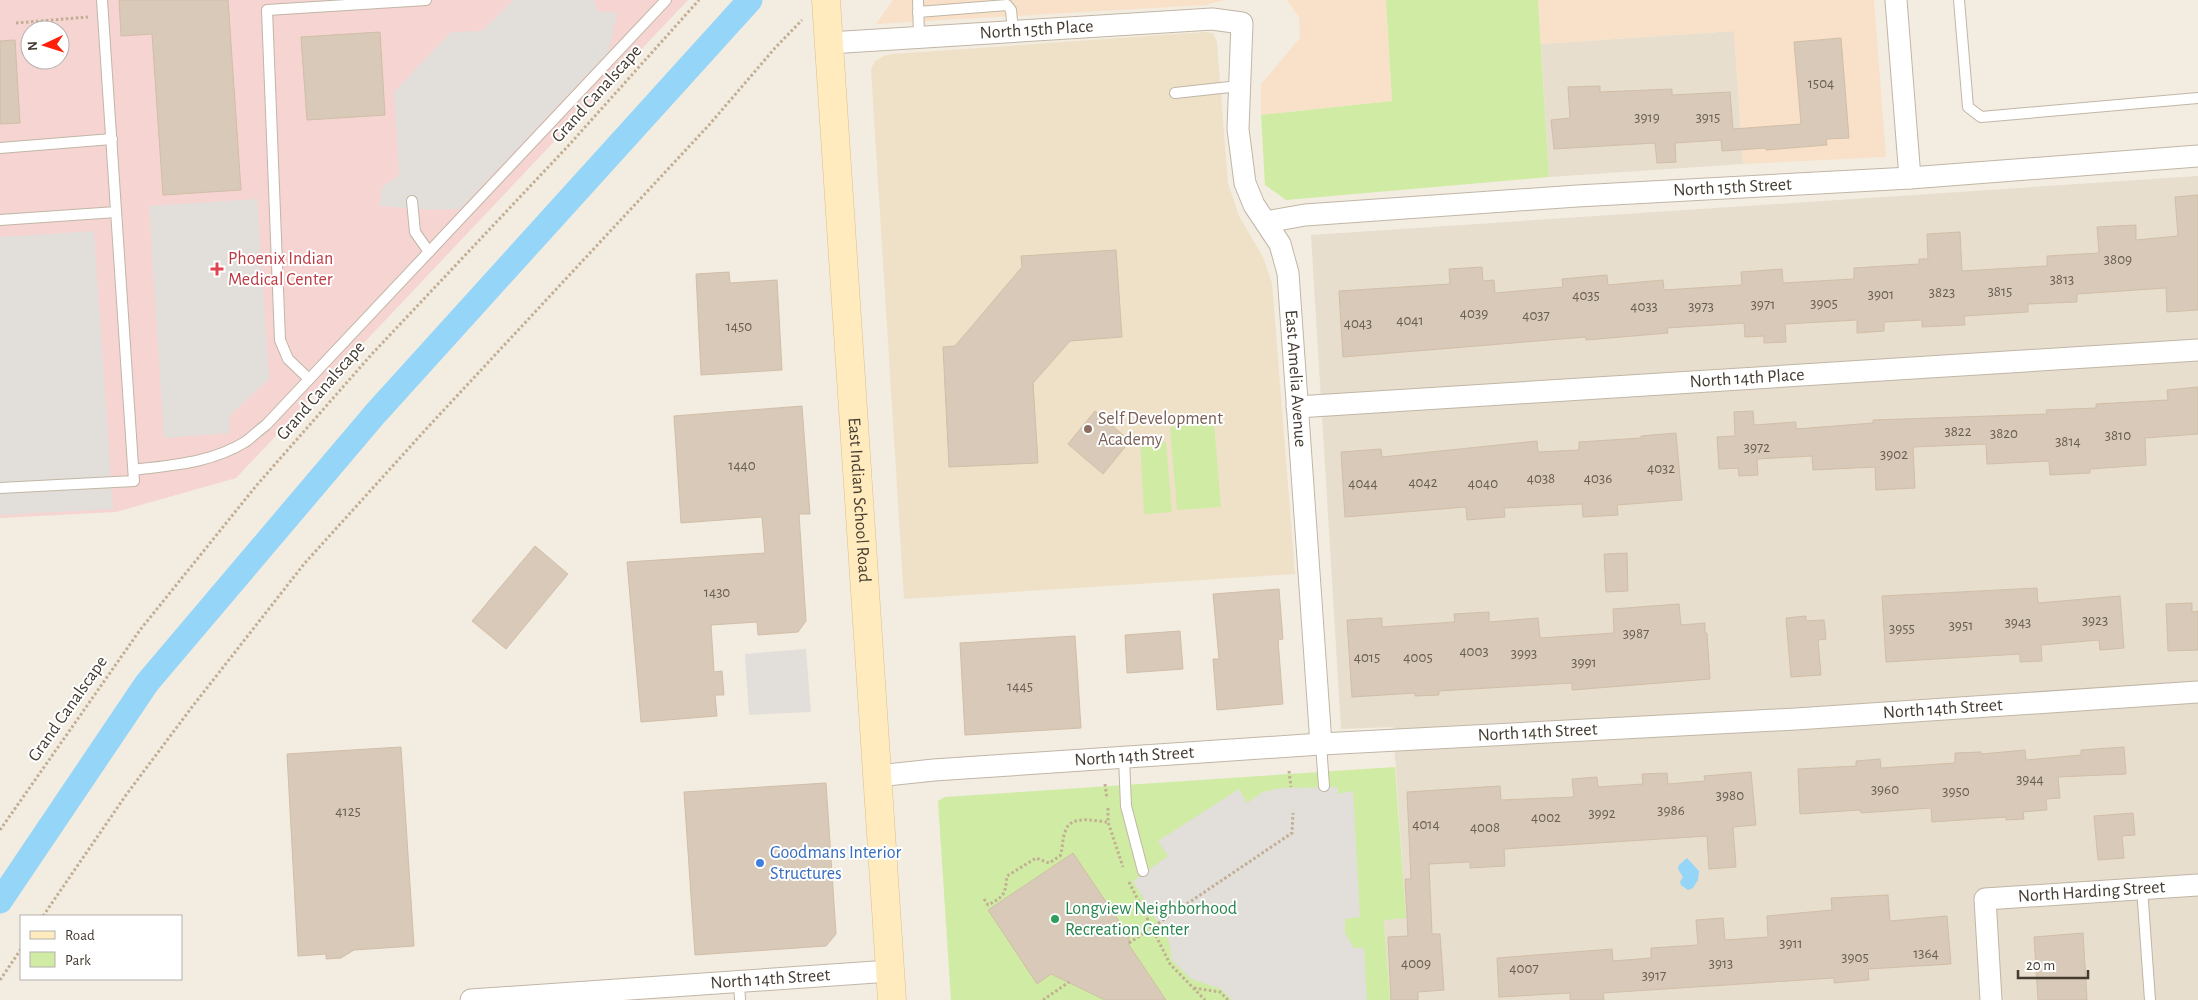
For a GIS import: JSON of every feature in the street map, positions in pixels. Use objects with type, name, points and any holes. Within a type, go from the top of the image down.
[{"type":"main road","name":"East Indian School Road","points":[[826,0],[892,1000]]},
{"type":"street","points":[[1896,0],[1910,178]]},
{"type":"street","name":"North 15th Place","points":[[829,43],[1212,19],[1242,24]]},
{"type":"street","name":"East Amelia Avenue","points":[[1242,24],[1238,129],[1245,183],[1254,205],[1280,244],[1288,272],[1321,744]]},
{"type":"street","name":"North 15th Street","points":[[1266,222],[1305,215],[1577,196],[1910,178],[2198,156]]},
{"type":"street","name":"North 14th Place","points":[[1296,407],[2198,350]]},
{"type":"street","name":"North 14th Street","points":[[877,776],[934,770],[1321,744],[1796,719],[2198,692]]},
{"type":"street","name":"North Harding Street","points":[[1991,1000],[1985,899],[2198,885]]},
{"type":"street","name":"North 14th Street","points":[[471,1000],[740,991],[890,971]]},
{"type":"lane","points":[[0,488],[134,481],[102,0]]},
{"type":"lane","points":[[309,379],[288,359],[280,340],[266,5],[426,0]]},
{"type":"lane","points":[[918,0],[919,36]]},
{"type":"lane","points":[[1959,0],[1968,107],[1981,117],[2198,98]]},
{"type":"lane","points":[[134,470],[189,463],[215,456],[246,442],[266,425],[663,1]]},
{"type":"lane","points":[[918,12],[1007,5],[1011,10],[1013,31]]},
{"type":"lane","points":[[1175,93],[1239,86]]},
{"type":"lane","points":[[0,148],[112,139]]},
{"type":"lane","points":[[412,201],[415,232],[428,252]]},
{"type":"lane","points":[[0,220],[116,212]]},
{"type":"lane","points":[[1321,744],[1324,786]]},
{"type":"lane","points":[[1124,758],[1126,806],[1143,871]]},
{"type":"lane","points":[[2142,888],[2150,1000]]},
{"type":"path","name":"Grand Canalscape","points":[[0,830],[140,630],[256,486],[371,355],[569,145],[699,0]]},
{"type":"path","points":[[16,23],[91,17]]},
{"type":"path","points":[[44,915],[126,795],[304,564],[428,427],[709,125],[784,38]]},
{"type":"path","points":[[1289,771],[1291,787]]},
{"type":"path","points":[[1106,784],[1108,822],[1126,875],[1170,964],[1205,1000]]},
{"type":"path","points":[[1129,943],[1292,833],[1293,813]]},
{"type":"path","points":[[984,899],[988,905],[1002,898],[1005,892],[1007,876],[1036,858],[1049,863],[1060,856],[1065,830],[1071,823],[1081,820],[1108,822]]},
{"type":"path","points":[[0,980],[20,950]]},
{"type":"path","points":[[1043,1000],[1069,982]]},
{"type":"path","points":[[1193,988],[1220,992],[1228,1000]]},
{"type":"shaded area","name":"Phoenix Indian Medical Center","points":[[0,0],[688,0],[236,478],[116,512],[0,518]]},
{"type":"shaded area","points":[[513,0],[594,0],[597,11],[617,13],[609,51],[460,209],[431,210],[380,206],[381,188],[399,175],[394,92],[451,32],[482,31]]},
{"type":"shaded area","points":[[893,0],[1224,0],[1206,5],[876,24]]},
{"type":"shaded area","points":[[1287,0],[1386,0],[1392,101],[1261,115],[1261,84],[1300,38],[1299,17]]},
{"type":"shaded area","points":[[1538,0],[1874,0],[1886,157],[1743,164],[1734,31],[1541,44]]},
{"type":"shaded area","points":[[1734,31],[1743,164],[1549,177],[1541,44]]},
{"type":"shaded area","name":"Self Development Academy","points":[[1205,32],[1213,33],[1217,42],[1228,183],[1239,216],[1263,257],[1272,283],[1295,574],[904,599],[871,69],[875,61],[892,54]]},
{"type":"shaded area","points":[[2198,176],[2198,1000],[1390,1000],[1384,919],[1406,918],[1393,727],[1341,729],[1311,235]]},
{"type":"shaded area","points":[[257,199],[269,379],[229,416],[230,433],[164,438],[149,206]]},
{"type":"shaded area","points":[[94,231],[113,509],[0,515],[0,237]]},
{"type":"shaded area","points":[[806,649],[811,712],[749,715],[745,654]]},
{"type":"shaded area","points":[[1338,787],[1338,794],[1353,791],[1360,917],[1345,919],[1345,933],[1354,948],[1364,948],[1367,1000],[1232,1000],[1221,989],[1191,979],[1172,960],[1169,941],[1133,881],[1168,856],[1158,841],[1239,789],[1247,803],[1263,792],[1281,788]]},
{"type":"green space","points":[[1386,0],[1538,0],[1549,177],[1286,200],[1265,185],[1261,115],[1392,101]]},
{"type":"green space","points":[[1214,423],[1221,507],[1177,510],[1170,427]]},
{"type":"green space","points":[[1140,442],[1166,442],[1172,512],[1144,514]]},
{"type":"green space","points":[[1395,767],[1406,918],[1384,920],[1390,1000],[951,1000],[938,801],[945,797]]},
{"type":"water","points":[[1687,858],[1699,871],[1698,880],[1693,888],[1688,890],[1681,885],[1680,882],[1683,877],[1678,869],[1679,865]]},
{"type":"building","points":[[119,0],[228,0],[241,190],[163,195],[152,34],[121,36]]},
{"type":"building","points":[[380,32],[385,115],[307,120],[301,37]]},
{"type":"building","points":[[1841,38],[1849,138],[1826,139],[1827,145],[1766,150],[1766,148],[1722,151],[1721,140],[1675,143],[1676,162],[1657,163],[1655,143],[1554,149],[1551,120],[1570,118],[1568,87],[1600,86],[1600,92],[1672,89],[1672,95],[1730,92],[1733,129],[1801,124],[1794,42]]},
{"type":"building","points":[[15,40],[20,123],[0,124],[0,41]]},
{"type":"building","points":[[2198,195],[2198,310],[2167,312],[2166,288],[2077,294],[2077,302],[2028,304],[2028,312],[1964,316],[1965,325],[1922,327],[1922,320],[1884,322],[1884,331],[1857,333],[1857,320],[1785,324],[1786,342],[1764,343],[1764,336],[1745,337],[1744,323],[1667,328],[1668,333],[1586,340],[1586,337],[1343,357],[1339,291],[1450,284],[1449,269],[1482,267],[1483,281],[1494,280],[1495,293],[1563,287],[1562,279],[1607,275],[1608,285],[1663,280],[1664,290],[1742,285],[1741,272],[1782,269],[1783,283],[1854,279],[1854,268],[1919,264],[1919,259],[1928,259],[1927,234],[1960,232],[1962,271],[2047,266],[2047,256],[2099,253],[2097,227],[2136,225],[2136,240],[2178,236],[2175,197]]},
{"type":"building","points":[[1116,250],[1122,337],[1070,341],[1033,383],[1038,463],[949,467],[943,347],[955,346],[1022,267],[1021,256]]},
{"type":"building","points":[[729,272],[730,283],[777,280],[782,370],[701,375],[696,274]]},
{"type":"building","points":[[2198,387],[2198,434],[2145,438],[2146,465],[2090,469],[2090,473],[2050,475],[2049,461],[1987,464],[1986,444],[1913,447],[1915,488],[1876,490],[1875,467],[1813,470],[1812,456],[1757,459],[1758,475],[1739,476],[1738,468],[1719,469],[1717,437],[1735,436],[1734,412],[1753,411],[1754,425],[1796,422],[1796,429],[1873,423],[1873,420],[2047,414],[2046,410],[2096,408],[2096,404],[2168,400],[2167,390]]},
{"type":"building","points":[[802,406],[810,514],[799,514],[806,621],[798,632],[758,635],[757,622],[711,625],[714,672],[722,671],[724,695],[715,695],[717,716],[641,722],[627,562],[765,553],[762,517],[681,523],[674,416]]},
{"type":"building","points":[[1095,411],[1130,441],[1103,474],[1068,444]]},
{"type":"building","points":[[1676,433],[1682,500],[1617,505],[1618,515],[1583,517],[1582,504],[1504,508],[1505,517],[1467,520],[1466,507],[1345,517],[1341,452],[1381,449],[1382,457],[1537,441],[1538,452],[1579,450],[1579,442],[1641,438],[1641,436]]},
{"type":"building","points":[[535,546],[568,574],[506,649],[472,621]]},
{"type":"building","points":[[1627,553],[1628,591],[1606,592],[1604,554]]},
{"type":"building","points":[[2037,588],[2038,603],[2120,596],[2124,648],[2100,650],[2099,640],[2041,645],[2042,661],[2020,662],[2020,654],[1886,662],[1882,596]]},
{"type":"building","points":[[1279,589],[1283,639],[1278,640],[1283,704],[1217,710],[1213,659],[1219,659],[1213,594]]},
{"type":"building","points":[[2192,603],[2192,612],[2198,611],[2198,650],[2168,651],[2166,604]]},
{"type":"building","points":[[1679,604],[1681,625],[1705,623],[1710,679],[1572,690],[1572,683],[1439,691],[1439,695],[1415,696],[1415,693],[1352,697],[1347,620],[1382,618],[1382,627],[1455,622],[1454,614],[1489,612],[1489,622],[1538,618],[1540,638],[1614,633],[1613,609]]},
{"type":"building","points":[[1806,616],[1806,621],[1824,620],[1826,639],[1818,640],[1821,675],[1791,677],[1786,618]]},
{"type":"building","points":[[1180,631],[1183,669],[1127,673],[1125,635]]},
{"type":"building","points":[[1075,636],[1081,728],[965,735],[960,643]]},
{"type":"building","points":[[401,747],[414,946],[354,950],[341,958],[326,959],[326,954],[298,956],[287,754]]},
{"type":"building","points":[[2124,747],[2126,774],[2058,777],[2060,798],[2046,799],[2047,810],[2023,812],[2024,819],[2006,820],[2006,817],[1932,822],[1931,808],[1861,813],[1860,810],[1800,814],[1798,769],[1856,766],[1856,761],[1880,759],[1881,768],[1955,763],[1955,753],[1981,752],[1981,754],[2025,750],[2026,760],[2081,755],[2081,750]]},
{"type":"building","points":[[1751,772],[1756,825],[1733,827],[1736,867],[1709,869],[1707,836],[1504,849],[1505,866],[1470,868],[1470,862],[1429,864],[1432,934],[1440,934],[1444,990],[1418,992],[1418,1000],[1391,1000],[1388,937],[1408,936],[1405,879],[1411,879],[1407,792],[1500,786],[1501,800],[1574,797],[1572,779],[1597,777],[1598,787],[1643,784],[1642,774],[1667,773],[1668,784],[1705,781],[1704,776]]},
{"type":"building","name":"Goodmans Interior Structures","points":[[826,783],[836,934],[826,946],[695,955],[684,792]]},
{"type":"building","points":[[2133,813],[2135,835],[2122,836],[2124,858],[2098,860],[2094,816]]},
{"type":"building","name":"Longview Neighborhood Recreation Center","points":[[1073,853],[1123,927],[1129,937],[1129,945],[1166,1000],[1105,1000],[1051,974],[1037,984],[988,910]]},
{"type":"building","points":[[1888,895],[1890,921],[1947,916],[1951,964],[1868,969],[1869,980],[1834,983],[1834,978],[1603,993],[1604,1000],[1570,1000],[1570,993],[1499,997],[1497,958],[1612,949],[1613,961],[1651,958],[1651,948],[1698,945],[1696,920],[1723,918],[1725,940],[1768,937],[1767,916],[1832,910],[1831,898]]},
{"type":"building","points":[[2083,933],[2087,1000],[2038,1000],[2034,937]]},
{"type":"waterway","points":[[0,901],[147,683],[375,414],[750,0]]},
{"type":"place","name":"Phoenix Indian Medical Center","points":[[217,269]]},
{"type":"place","name":"Self Development Academy","points":[[1088,429]]},
{"type":"place","name":"Goodmans Interior Structures","points":[[760,863]]},
{"type":"place","name":"Longview Neighborhood Recreation Center","points":[[1055,919]]}]
